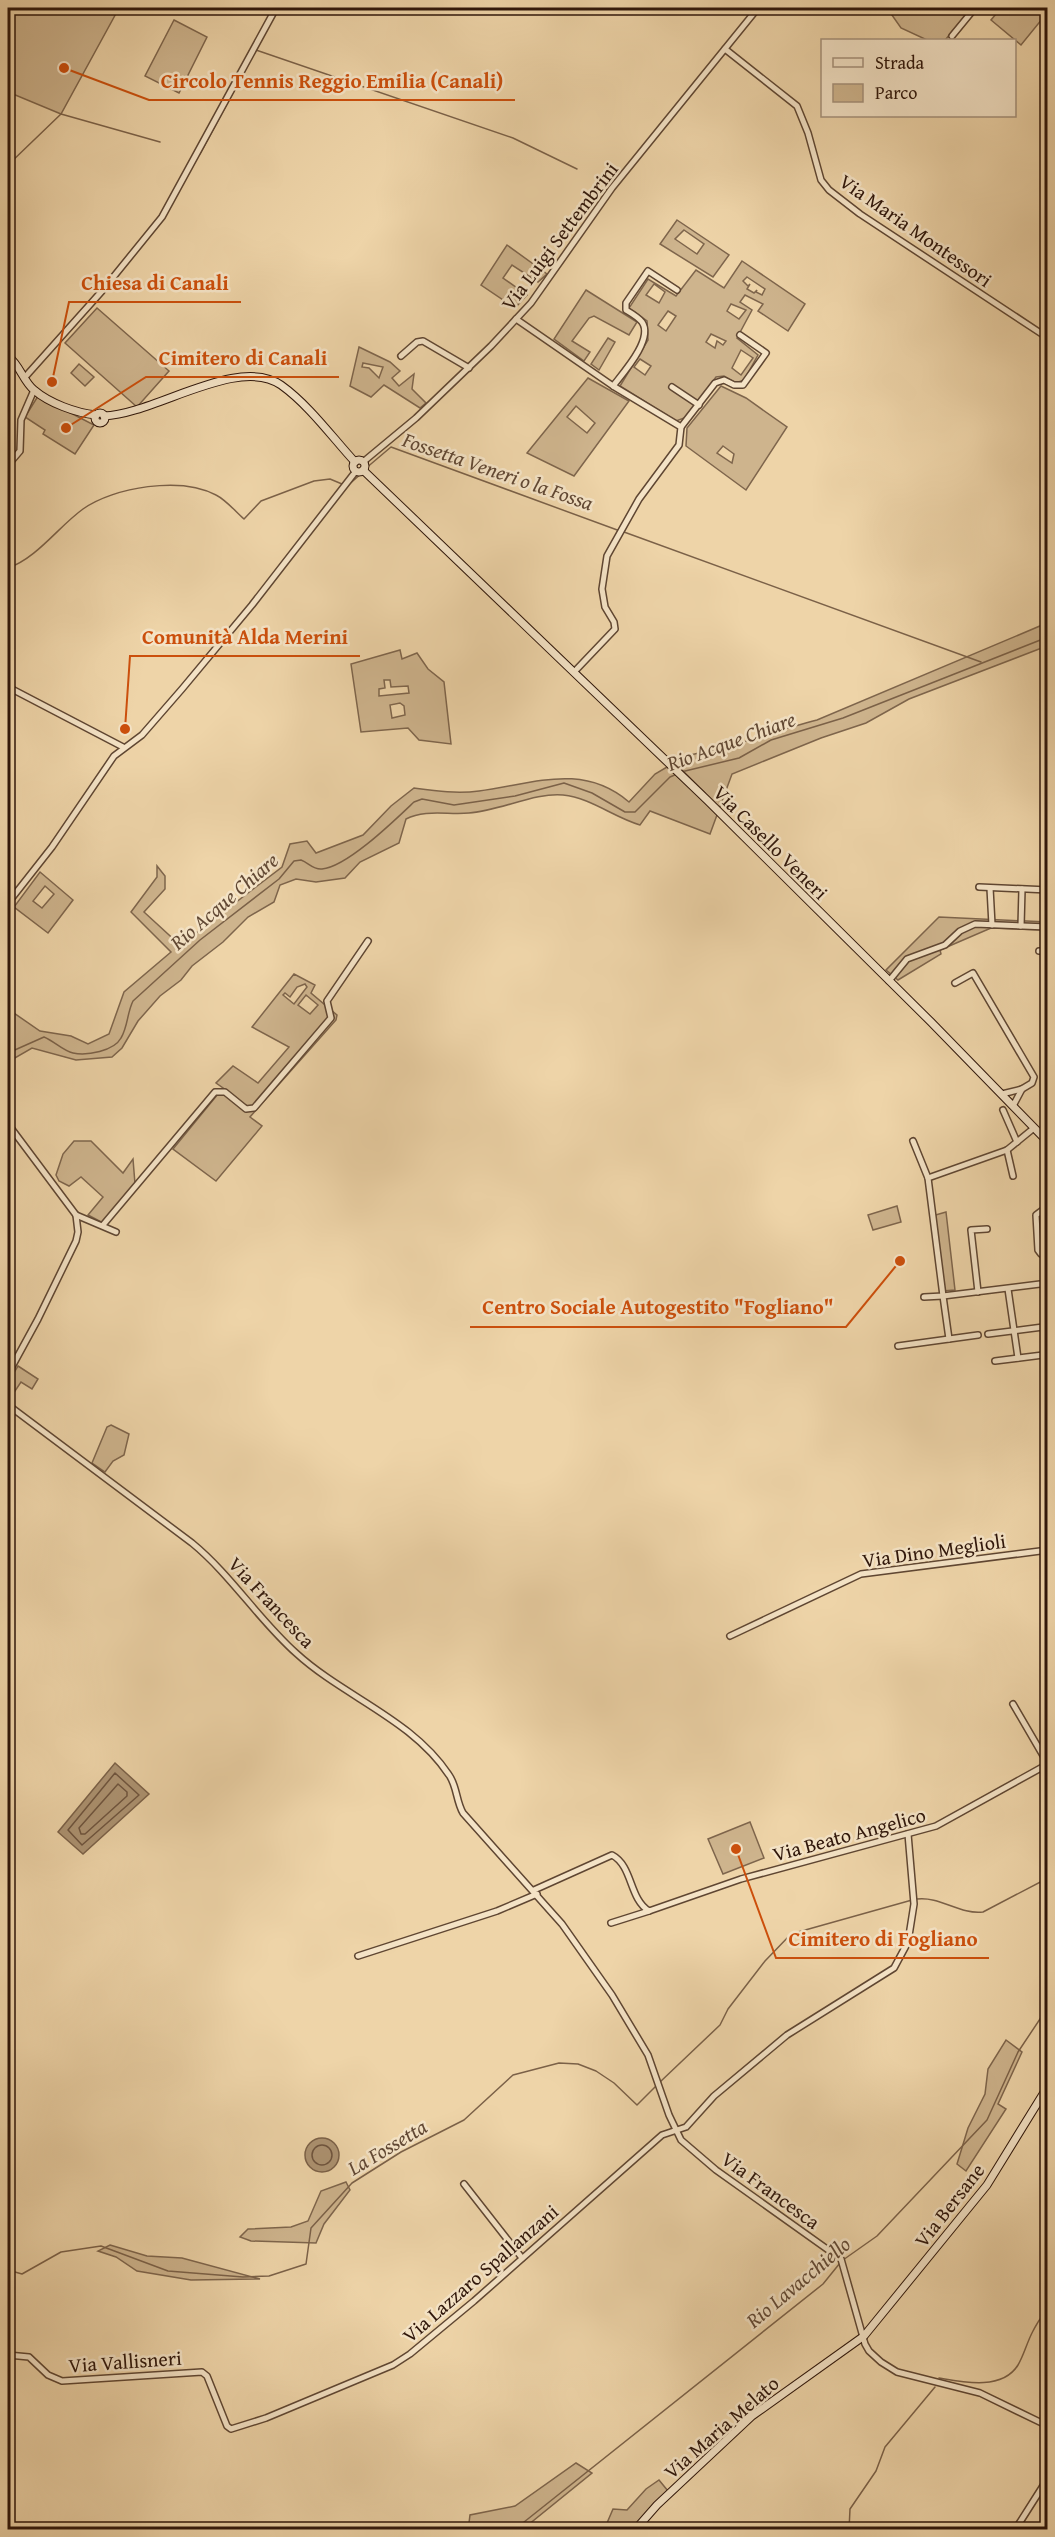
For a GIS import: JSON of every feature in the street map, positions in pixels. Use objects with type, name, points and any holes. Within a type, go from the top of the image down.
[{"type":"street","points":[[26,376],[102,291],[162,217],[276,8]]},
{"type":"street","name":"Via Luigi Settembrini","points":[[8,903],[52,847],[123,747],[142,735],[182,689],[361,468],[469,368],[540,292],[612,188],[758,8]]},
{"type":"street","points":[[952,36],[975,8]]},
{"type":"street","name":"Via Maria Montessori","points":[[725,49],[797,106],[805,123],[821,180],[829,190],[860,214],[1047,338]]},
{"type":"street","points":[[613,386],[640,347],[645,335],[642,322],[626,310],[628,299],[648,270],[677,290]]},
{"type":"street","points":[[516,319],[613,386],[681,427]]},
{"type":"street","points":[[575,671],[615,629],[615,622],[605,607],[603,598],[604,562],[618,533],[679,445],[681,427],[718,381],[737,386],[748,381],[766,353],[741,334]]},
{"type":"street","points":[[401,356],[417,342],[423,341],[469,368]]},
{"type":"street","points":[[8,356],[26,376],[34,390],[21,420],[20,451],[8,465]]},
{"type":"street","name":"Via Casello Veneri","points":[[34,390],[95,418],[100,413],[104,418],[117,415],[233,378],[261,377],[276,382],[290,392],[361,468],[575,671],[889,981],[1047,1142]]},
{"type":"street","points":[[672,387],[699,405]]},
{"type":"street","points":[[8,687],[123,747]]},
{"type":"street","points":[[979,887],[1047,890]]},
{"type":"street","points":[[990,888],[992,925]]},
{"type":"street","points":[[1021,926],[1022,889]]},
{"type":"street","points":[[889,981],[903,963],[917,953],[945,945],[967,927],[975,924],[1047,927]]},
{"type":"street","points":[[103,1225],[215,1092],[225,1092],[246,1109],[254,1108],[331,1018],[327,1001],[368,941]]},
{"type":"street","points":[[1039,951],[1047,952]]},
{"type":"street","points":[[955,983],[973,973],[1034,1077],[1032,1083],[1022,1089],[1002,1094]]},
{"type":"street","points":[[1013,1106],[1022,1089]]},
{"type":"street","points":[[1004,1110],[1017,1142]]},
{"type":"street","points":[[8,1124],[76,1215],[78,1232],[76,1241],[33,1330],[8,1374]]},
{"type":"street","points":[[928,1178],[1007,1150],[1034,1128]]},
{"type":"street","points":[[914,1141],[928,1178],[949,1339]]},
{"type":"street","points":[[1007,1150],[1013,1176]]},
{"type":"street","points":[[1047,1206],[1036,1215],[1038,1250],[1041,1254],[1047,1254]]},
{"type":"street","points":[[76,1215],[116,1232]]},
{"type":"street","points":[[978,1292],[971,1230],[987,1229]]},
{"type":"street","points":[[924,1297],[1008,1289],[1047,1282]]},
{"type":"street","points":[[1008,1289],[1018,1358]]},
{"type":"street","points":[[988,1334],[1043,1327]]},
{"type":"street","points":[[898,1346],[978,1335]]},
{"type":"street","points":[[995,1360],[1043,1355]]},
{"type":"street","name":"Via Francesca","points":[[8,1405],[204,1553],[299,1655],[418,1740],[450,1776],[456,1801],[463,1813],[536,1892],[562,1924],[631,2025],[648,2055],[681,2140],[696,2154],[842,2261],[869,2351],[888,2368],[988,2396],[1047,2426]]},
{"type":"street","name":"Via Dino Meglioli","points":[[730,1636],[861,1574],[1047,1550]]},
{"type":"street","points":[[1012,1704],[1047,1764]]},
{"type":"street","name":"Via Beato Angelico","points":[[611,1923],[741,1879],[939,1824],[1047,1764]]},
{"type":"street","name":"Via Lazzaro Spallanzani","points":[[286,2410],[401,2360],[662,2135],[686,2127],[714,2096],[787,2035],[894,1968],[908,1942],[914,1904],[908,1834]]},
{"type":"street","points":[[358,1956],[495,1912],[612,1855],[622,1864],[640,1903],[649,1911]]},
{"type":"street","name":"Via Bersane","points":[[864,2336],[997,2172],[1047,2086]]},
{"type":"street","points":[[464,2184],[522,2258]]},
{"type":"street","name":"Via Maria Melato","points":[[635,2529],[657,2505],[752,2416],[864,2336]]},
{"type":"street","name":"Via Vallisneri","points":[[8,2355],[29,2357],[48,2375],[62,2381],[200,2371],[207,2376],[227,2426],[231,2429],[286,2410]]},
{"type":"street","points":[[1015,2529],[1047,2478]]},
{"type":"green space","points":[[8,8],[119,8],[61,114],[8,92]]},
{"type":"green space","points":[[887,8],[933,10],[972,8],[946,39],[925,39],[901,28]]},
{"type":"green space","points":[[1001,8],[1047,8],[1047,13],[1021,45],[991,20]]},
{"type":"green space","points":[[174,20],[207,37],[179,93],[145,76]]},
{"type":"green space","points":[[677,220],[729,255],[713,277],[660,244]],"holes":[[[684,230],[704,244],[697,254],[675,239]]]},
{"type":"green space","points":[[507,245],[547,274],[538,282],[512,265],[503,278],[527,295],[515,308],[481,285]]},
{"type":"green space","points":[[742,261],[805,304],[788,331],[758,311],[763,304],[745,295],[740,302],[752,310],[737,338],[758,355],[744,380],[736,383],[724,376],[716,377],[687,417],[676,421],[620,386],[648,340],[647,321],[629,308],[648,279],[676,296],[696,270],[724,288]],"holes":[[[747,277],[765,289],[762,295],[756,292],[757,290],[754,293],[747,289],[750,284],[748,286],[743,281]],[[654,284],[665,292],[659,303],[646,295]],[[731,304],[746,310],[739,319],[727,311]],[[668,311],[676,316],[666,331],[658,325]],[[711,334],[726,341],[723,345],[717,341],[715,348],[706,342]],[[741,350],[753,358],[741,375],[732,368]],[[640,359],[651,366],[645,375],[634,367]]]},
{"type":"green space","points":[[586,290],[637,322],[629,335],[594,316],[589,318],[572,341],[590,352],[584,361],[554,339]]},
{"type":"green space","points":[[97,308],[169,371],[137,407],[65,343]]},
{"type":"green space","points":[[608,338],[615,342],[599,370],[591,364]]},
{"type":"green space","points":[[359,347],[390,362],[400,371],[392,378],[399,386],[414,374],[412,389],[426,403],[420,408],[384,385],[371,397],[350,386]],"holes":[[[363,363],[383,367],[379,378],[369,368],[362,367]]]},
{"type":"green space","points":[[79,364],[94,377],[85,386],[71,373]]},
{"type":"green space","points":[[588,378],[629,401],[574,476],[527,453]],"holes":[[[576,406],[595,423],[587,433],[567,417]]]},
{"type":"green space","points":[[721,386],[746,398],[787,427],[746,490],[686,446],[687,428]],"holes":[[[723,446],[734,454],[732,463],[717,453]]]},
{"type":"green space","points":[[38,396],[94,425],[75,454],[43,434],[45,430],[25,417]]},
{"type":"green space","points":[[1047,623],[1047,646],[909,699],[866,723],[821,738],[732,774],[710,834],[650,811],[640,825],[583,800],[563,795],[541,796],[480,812],[429,813],[413,816],[406,819],[399,843],[360,862],[345,878],[316,882],[296,879],[280,885],[274,902],[248,917],[223,942],[192,966],[181,980],[160,996],[138,1021],[122,1048],[112,1057],[76,1060],[32,1048],[8,1062],[8,1009],[40,1031],[71,1036],[88,1044],[109,1034],[124,992],[171,952],[131,912],[157,877],[157,866],[165,876],[165,889],[144,912],[180,945],[282,867],[290,844],[307,841],[316,853],[363,835],[391,806],[414,788],[471,792],[538,781],[575,779],[593,782],[629,802],[655,774],[667,767],[702,799],[705,793],[674,762],[817,720]]},
{"type":"green space","points":[[400,650],[402,659],[417,653],[428,669],[444,682],[451,744],[419,740],[408,728],[361,732],[351,664]],"holes":[[[384,680],[390,680],[391,687],[408,686],[409,693],[379,696],[379,689],[385,688]],[[400,703],[404,706],[405,715],[392,718],[390,705]]]},
{"type":"green space","points":[[40,872],[73,900],[48,933],[14,907]],"holes":[[[45,886],[54,894],[42,908],[33,901]]]},
{"type":"green space","points":[[939,917],[1047,922],[1047,930],[991,928],[940,950],[941,954],[898,980],[886,970]]},
{"type":"green space","points":[[294,974],[315,985],[311,993],[337,1015],[336,1020],[250,1117],[262,1126],[216,1181],[173,1149],[223,1088],[216,1083],[233,1066],[258,1083],[289,1047],[252,1027]],"holes":[[[305,984],[307,987],[294,1004],[283,995],[285,993],[290,997],[297,987]],[[306,995],[318,1005],[310,1014],[298,1005]]]},
{"type":"green space","points":[[74,1141],[91,1141],[123,1173],[133,1159],[135,1184],[103,1223],[88,1215],[103,1197],[81,1177],[69,1186],[59,1181],[56,1175],[63,1154]]},
{"type":"green space","points":[[897,1206],[901,1222],[873,1230],[868,1215]]},
{"type":"green space","points":[[946,1212],[955,1290],[942,1291],[932,1216]]},
{"type":"green space","points":[[18,1366],[38,1379],[32,1389],[21,1382],[9,1400],[8,1382]]},
{"type":"green space","points":[[111,1425],[129,1434],[124,1455],[113,1461],[105,1472],[92,1463],[107,1427]]},
{"type":"green space","points":[[750,1822],[764,1858],[723,1874],[708,1839]]},
{"type":"green space","points":[[1006,2040],[1022,2052],[998,2104],[1006,2109],[966,2171],[957,2164],[968,2128],[985,2094],[988,2069]]},
{"type":"green space","points":[[346,2182],[350,2190],[324,2224],[316,2243],[251,2241],[240,2237],[248,2229],[291,2227],[308,2221],[321,2191]]},
{"type":"green space","points":[[110,2245],[147,2256],[182,2258],[260,2279],[191,2280],[137,2271],[116,2257],[98,2251]]},
{"type":"green space","points":[[576,2463],[592,2473],[523,2529],[491,2529],[469,2523],[470,2515],[515,2506]]},
{"type":"green space","points":[[659,2480],[668,2491],[633,2529],[604,2530],[613,2509],[627,2510],[646,2489]]},
{"type":"water","points":[[115,1763],[149,1794],[83,1854],[58,1832]]},
{"type":"water","points":[[322,2138],[334,2143],[339,2155],[334,2167],[322,2172],[310,2167],[305,2155],[310,2143]]},
{"type":"waterway","points":[[256,50],[513,138],[577,169]]},
{"type":"waterway","points":[[200,154],[247,67]]},
{"type":"waterway","points":[[8,165],[61,114],[160,142]]},
{"type":"waterway","name":"Fossetta Veneri o la Fossa","points":[[365,469],[391,447],[620,531]]},
{"type":"waterway","name":"Fossetta Veneri o la Fossa","points":[[346,487],[362,473]]},
{"type":"waterway","name":"Fossetta Veneri o la Fossa","points":[[8,568],[38,550],[83,509],[96,501],[129,490],[167,485],[202,489],[220,497],[244,519],[261,501],[314,481],[330,479],[342,484]]},
{"type":"waterway","name":"Fossetta Veneri o la Fossa","points":[[624,532],[981,662]]},
{"type":"waterway","name":"Rio Acque Chiare","points":[[681,772],[739,758],[771,740],[843,718],[1048,637]]},
{"type":"waterway","name":"Rio Acque Chiare","points":[[8,1053],[44,1037],[66,1050],[79,1054],[92,1053],[113,1046],[121,1038],[133,1001],[200,940],[279,879],[294,861],[301,860],[319,869],[332,866],[370,842],[414,802],[422,799],[454,805],[515,796],[564,783],[592,793],[625,812],[635,812],[670,777],[677,774]]},
{"type":"waterway","name":"La Fossetta","points":[[917,1899],[934,1900],[966,1911],[983,1912],[1048,1878]]},
{"type":"waterway","name":"La Fossetta","points":[[660,2082],[720,2025],[728,2009],[765,1961],[791,1934],[912,1900]]},
{"type":"waterway","name":"Rio Lavacchiello","points":[[843,2260],[877,2236],[987,2120],[1018,2052],[1048,2007]]},
{"type":"waterway","name":"La Fossetta","points":[[8,2270],[22,2274],[61,2252],[101,2246],[168,2271],[243,2277],[269,2276],[306,2264],[311,2228],[352,2183],[401,2152],[464,2120],[513,2075],[559,2063],[578,2064],[596,2071],[614,2083],[637,2105],[656,2086]]},
{"type":"waterway","name":"Rio Lavacchiello","points":[[514,2530],[823,2284],[840,2263]]},
{"type":"waterway","points":[[939,2378],[981,2383],[1002,2379],[1018,2365],[1037,2323],[1048,2313]]},
{"type":"waterway","points":[[849,2530],[850,2509],[876,2471],[885,2447],[935,2387]]},
{"type":"waterway","points":[[438,2530],[483,2530]]},
{"type":"place","name":"Circolo Tennis Reggio Emilia (Canali)","points":[[64,68]]},
{"type":"place","name":"Chiesa di Canali","points":[[52,382]]},
{"type":"place","name":"Cimitero di Canali","points":[[66,428]]},
{"type":"place","name":"Comunità Alda Merini","points":[[125,729]]},
{"type":"place","name":"Centro Sociale Autogestito \"Fogliano\"","points":[[900,1261]]},
{"type":"place","name":"Cimitero di Fogliano","points":[[736,1849]]}]
